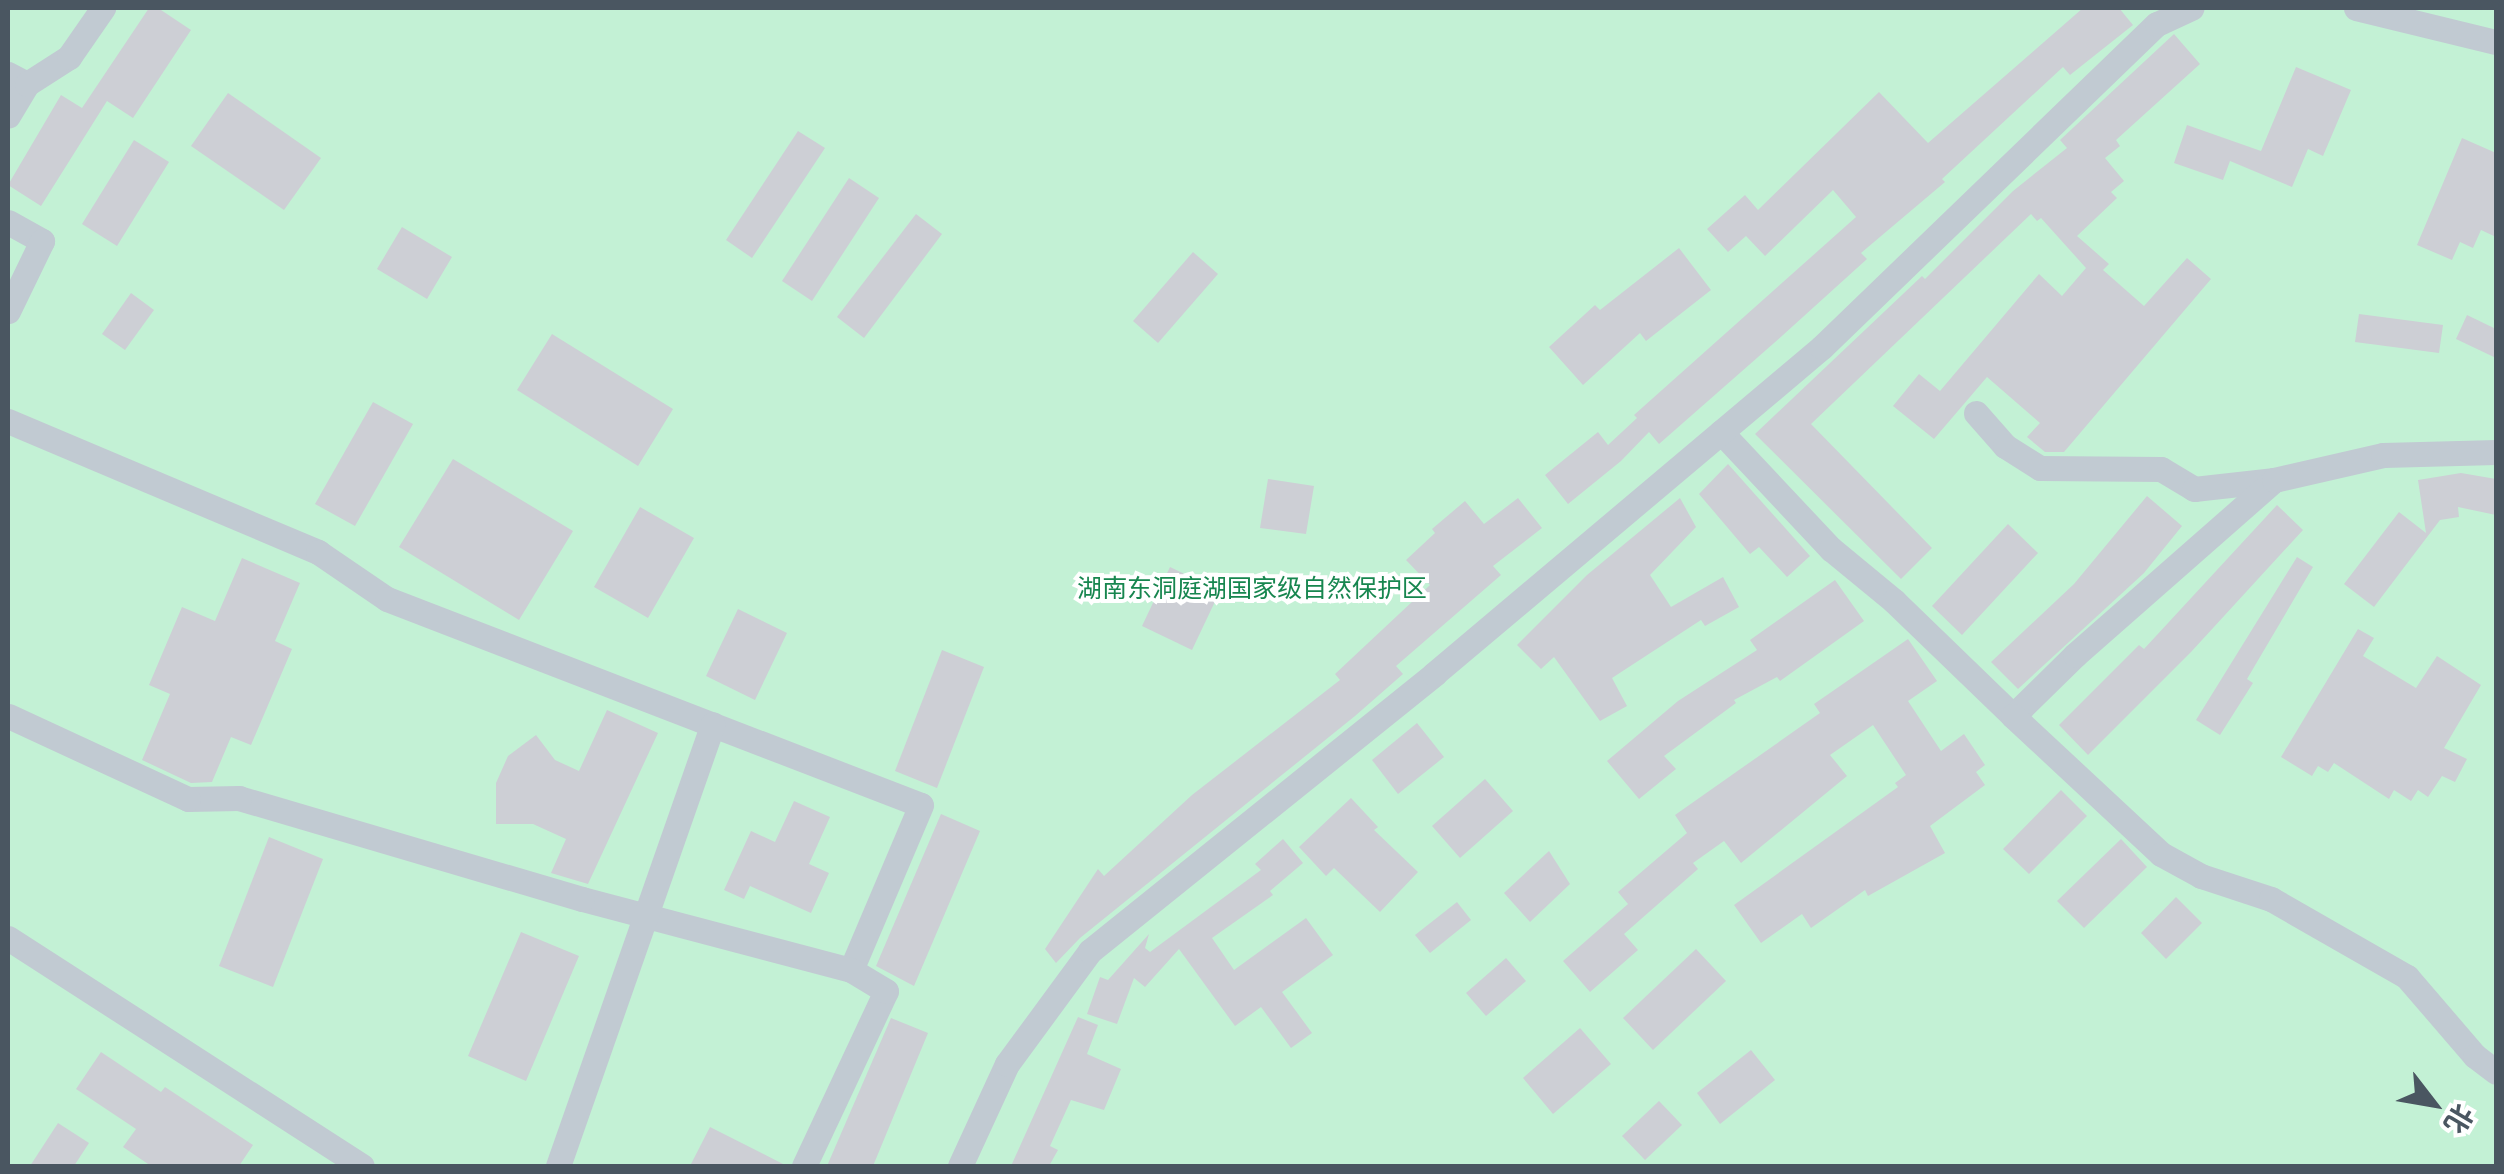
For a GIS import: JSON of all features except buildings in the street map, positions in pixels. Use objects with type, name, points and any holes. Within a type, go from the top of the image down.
[{"type":"street","points":[[8,116],[17,79],[68,56],[102,8]]},
{"type":"street","points":[[960,1166],[1007,1064],[1090,951],[1434,674],[1822,346],[2157,24],[2191,8]]},
{"type":"street","points":[[2356,8],[2496,42]]},
{"type":"street","points":[[8,222],[42,242],[8,311]]},
{"type":"street","points":[[1976,413],[2005,446],[2040,468],[2161,469],[2194,489],[2274,480],[2384,454],[2496,452]]},
{"type":"street","points":[[8,422],[318,552],[387,599],[920,805],[851,970]]},
{"type":"street","points":[[1721,432],[1831,548],[1894,600],[2161,854],[2201,876],[2271,898],[2407,977],[2475,1056],[2496,1072]]},
{"type":"street","points":[[2013,716],[2075,655],[2274,480]]},
{"type":"street","points":[[8,716],[188,799],[239,798],[646,916],[851,970],[886,991],[804,1166]]},
{"type":"street","points":[[558,1166],[713,724]]},
{"type":"street","points":[[8,938],[362,1166]]},
{"type":"green space","name":"湖南东洞庭湖国家级自然保护区","points":[[8,8],[2496,8],[2496,1166],[8,1166]]}]
